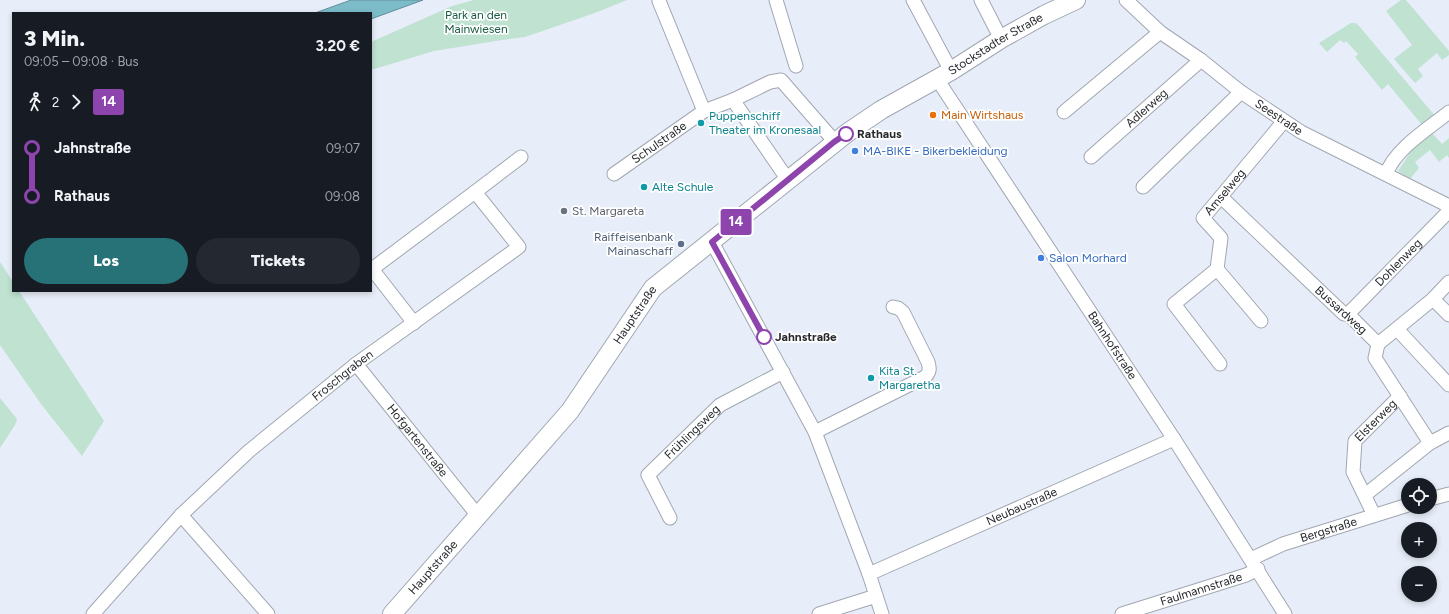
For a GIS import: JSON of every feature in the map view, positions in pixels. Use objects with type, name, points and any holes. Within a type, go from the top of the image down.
[{"type":"street","points":[[776,0],[796,66]]},
{"type":"street","name":"Bahnhofstraße","points":[[913,0],[944,75],[1285,614]]},
{"type":"street","points":[[981,0],[1001,40]]},
{"type":"street","name":"Stockstadter Straße","points":[[944,75],[1044,15],[1076,0]]},
{"type":"street","name":"Seestraße","points":[[1126,0],[1160,32],[1201,60],[1241,92],[1301,132],[1449,206]]},
{"type":"street","points":[[659,1],[704,111]]},
{"type":"street","points":[[1064,112],[1160,32]]},
{"type":"street","name":"Adlerweg","points":[[1091,157],[1201,60]]},
{"type":"street","name":"Hauptstraße","points":[[392,614],[479,517],[570,411],[653,288],[712,242],[834,142],[881,110],[944,75]]},
{"type":"street","name":"Schulstraße","points":[[614,174],[704,111],[733,100],[770,82],[781,80],[829,134],[834,142]]},
{"type":"street","points":[[1143,187],[1241,92]]},
{"type":"street","points":[[733,100],[788,180]]},
{"type":"street","points":[[1386,174],[1403,149],[1447,117]]},
{"type":"street","name":"Amselweg","points":[[1217,269],[1221,238],[1204,218],[1284,121]]},
{"type":"street","points":[[414,323],[372,269],[521,156]]},
{"type":"street","name":"Froschgraben","points":[[93,614],[181,515],[249,451],[356,364],[519,247],[475,192]]},
{"type":"street","name":"Bussardweg","points":[[1221,197],[1344,314],[1348,314],[1378,344],[1375,358],[1430,443]]},
{"type":"street","name":"Dohlenweg","points":[[1348,314],[1449,211]]},
{"type":"street","points":[[712,242],[816,432],[869,574],[882,614]]},
{"type":"street","points":[[1220,364],[1174,304],[1217,269],[1261,321]]},
{"type":"street","points":[[1378,344],[1433,299],[1449,282]]},
{"type":"street","points":[[1433,299],[1449,315]]},
{"type":"street","points":[[816,432],[925,377],[930,370],[928,362],[903,312],[898,308],[893,307]]},
{"type":"street","points":[[1397,329],[1449,385]]},
{"type":"street","name":"Hofgartenstraße","points":[[356,364],[479,517]]},
{"type":"street","name":"Frühlingsweg","points":[[670,518],[648,475],[720,405],[782,372]]},
{"type":"street","name":"Elsterweg","points":[[1374,515],[1353,472],[1355,441],[1400,396]]},
{"type":"street","points":[[1365,495],[1430,443],[1449,433]]},
{"type":"street","name":"Neubaustraße","points":[[869,574],[1174,439]]},
{"type":"street","points":[[1437,497],[1449,494]]},
{"type":"street","name":"Bergstraße","points":[[1254,564],[1283,544],[1401,507]]},
{"type":"street","points":[[181,515],[268,614]]},
{"type":"street","name":"Faulmannstraße","points":[[1122,614],[1246,575],[1254,564]]},
{"type":"street","points":[[819,614],[876,596]]},
{"type":"green space","name":"Park an den Mainwiesen","points":[[474,0],[627,0],[595,13],[525,37],[434,51],[372,70],[372,42],[452,6]]},
{"type":"green space","points":[[1401,0],[1406,0],[1449,51],[1449,55],[1442,60],[1437,53],[1418,69],[1423,76],[1415,83],[1394,59],[1412,45],[1386,11]]},
{"type":"green space","points":[[1351,23],[1356,23],[1359,26],[1436,117],[1423,126],[1388,84],[1382,90],[1355,57],[1358,54],[1346,41],[1344,43],[1340,40],[1327,52],[1319,43]]},
{"type":"green space","points":[[1431,132],[1442,144],[1449,138],[1449,158],[1447,155],[1439,162],[1430,150],[1415,162],[1419,168],[1410,179],[1398,171],[1414,147]]},
{"type":"green space","points":[[0,262],[12,280],[12,292],[20,292],[104,421],[82,456],[41,404],[0,345]]},
{"type":"green space","points":[[0,398],[17,419],[15,425],[0,448]]},
{"type":"water","points":[[351,0],[423,0],[372,19],[372,12],[318,12]]},
{"type":"bus line","name":"14","points":[[764,337],[712,242],[834,142],[846,134]]},
{"type":"place","name":"Main Wirtshaus","points":[[933,115]]},
{"type":"place","name":"Puppenschiff Theater im Kronesaal","points":[[701,123]]},
{"type":"place","name":"Rathaus","points":[[846,134]]},
{"type":"place","name":"MA-BIKE - Bikerbekleidung","points":[[855,151]]},
{"type":"place","name":"Alte Schule","points":[[644,187]]},
{"type":"place","name":"St. Margareta","points":[[564,211]]},
{"type":"place","name":"Raiffeisenbank Mainaschaff","points":[[681,244]]},
{"type":"place","name":"Salon Morhard","points":[[1041,258]]},
{"type":"place","name":"Jahnstraße","points":[[764,337]]},
{"type":"place","name":"Kita St. Margaretha","points":[[871,378]]}]
